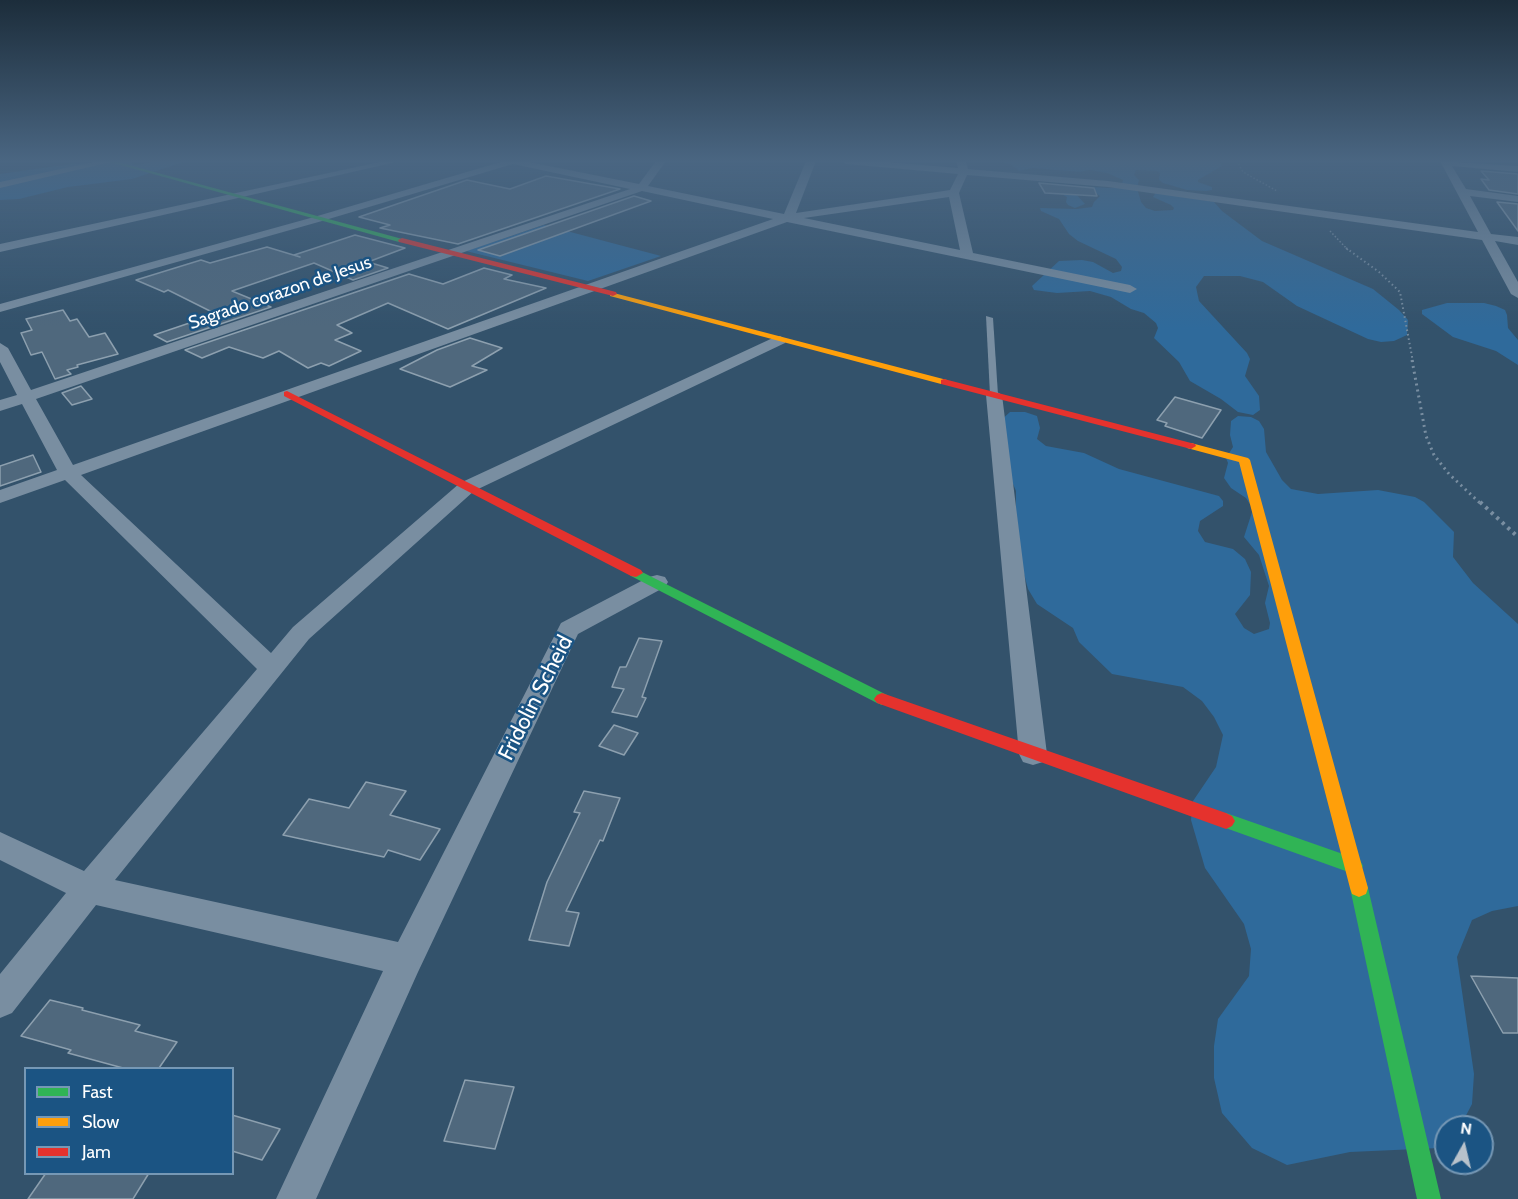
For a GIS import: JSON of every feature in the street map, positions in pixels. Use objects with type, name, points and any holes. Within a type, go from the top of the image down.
[{"type":"street","points":[[0,248],[141,217]]},
{"type":"street","points":[[311,217],[589,287],[780,340],[1244,460],[1354,866],[1429,1199]]},
{"type":"street","points":[[0,308],[325,217]]},
{"type":"street","name":"Sagrado corazon de Jesus","points":[[0,406],[559,217]]},
{"type":"street","points":[[0,497],[789,217],[1130,289]]},
{"type":"street","points":[[959,217],[967,254]]},
{"type":"street","points":[[1346,217],[1518,241]]},
{"type":"street","points":[[1475,217],[1517,292]]},
{"type":"street","points":[[0,1000],[301,633],[467,487],[780,340]]},
{"type":"street","points":[[0,348],[68,472],[272,668]]},
{"type":"street","points":[[287,394],[888,702],[1354,866]]},
{"type":"street","points":[[994,395],[1032,754]]},
{"type":"street","name":"Fridolin Scheid","points":[[296,1199],[406,960],[569,629],[657,582]]},
{"type":"street","points":[[0,845],[89,889],[406,960]]},
{"type":"lane","points":[[989,318],[994,395]]},
{"type":"path","points":[[1318,217],[1344,247],[1379,272],[1400,291],[1426,436],[1434,455],[1449,474],[1518,537]]},
{"type":"shaded area","points":[[1054,217],[1230,217],[1262,241],[1373,289],[1408,320],[1407,335],[1394,341],[1381,342],[1368,339],[1297,306],[1263,282],[1240,276],[1204,276],[1196,287],[1199,301],[1250,359],[1245,376],[1259,396],[1260,410],[1253,415],[1238,412],[1190,381],[1179,362],[1154,338],[1158,328],[1156,323],[1144,313],[1131,309],[1111,297],[1090,291],[1057,293],[1034,290],[1032,286],[1059,261],[1082,260],[1093,262],[1113,273],[1121,271],[1122,267],[1116,259],[1078,241],[1069,234],[1059,219]]},
{"type":"shaded area","points":[[544,225],[661,256],[588,281],[466,251]]},
{"type":"shaded area","points":[[1447,303],[1484,303],[1505,310],[1508,328],[1518,340],[1518,365],[1496,351],[1453,337],[1422,314],[1422,310]]},
{"type":"shaded area","points":[[1010,412],[1025,412],[1037,416],[1040,428],[1037,439],[1046,446],[1084,453],[1119,469],[1219,496],[1223,501],[1223,506],[1200,521],[1198,531],[1205,542],[1233,549],[1245,559],[1251,572],[1250,595],[1235,614],[1244,628],[1254,634],[1269,629],[1270,623],[1265,603],[1269,586],[1259,555],[1244,537],[1253,509],[1246,498],[1231,488],[1224,478],[1228,463],[1226,458],[1233,447],[1230,435],[1231,421],[1238,416],[1251,417],[1259,421],[1264,429],[1266,452],[1282,480],[1291,489],[1318,494],[1378,490],[1415,497],[1424,502],[1454,532],[1453,557],[1473,583],[1518,624],[1518,906],[1492,911],[1472,920],[1457,957],[1474,1074],[1472,1104],[1466,1115],[1434,1115],[1434,1148],[1350,1152],[1287,1165],[1252,1148],[1222,1113],[1214,1078],[1214,1046],[1218,1019],[1249,976],[1251,949],[1244,924],[1205,868],[1191,820],[1193,801],[1216,767],[1223,735],[1214,717],[1202,701],[1183,687],[1112,674],[1079,642],[1073,628],[1037,604],[1028,589],[1016,544],[1016,491],[1004,462],[998,423]]},
{"type":"building","points":[[359,217],[538,217],[458,244],[380,228],[390,225]]},
{"type":"building","points":[[573,217],[607,217],[500,256],[478,250]]},
{"type":"building","points":[[1508,217],[1518,217],[1518,231]]},
{"type":"building","points":[[355,235],[405,248],[368,262],[388,268],[353,280],[314,263],[232,291],[271,307],[167,342],[154,335],[216,314],[168,290],[164,292],[136,280],[201,260],[210,263],[267,247],[300,257],[294,255]]},
{"type":"building","points":[[484,268],[512,275],[504,279],[546,288],[448,329],[388,303],[337,325],[352,333],[335,340],[361,351],[329,366],[321,363],[308,368],[279,351],[263,358],[229,347],[202,358],[185,350],[409,274],[443,284]]},
{"type":"building","points":[[63,310],[70,321],[77,319],[89,337],[105,333],[118,354],[77,365],[78,367],[67,370],[71,374],[55,379],[42,352],[31,355],[21,333],[32,330],[26,319]]},
{"type":"building","points":[[470,338],[502,348],[472,366],[487,370],[450,387],[400,369],[437,350]]},
{"type":"building","points":[[81,386],[92,399],[72,405],[62,393]]},
{"type":"building","points":[[1175,397],[1221,410],[1202,438],[1165,426],[1167,423],[1157,420]]},
{"type":"building","points":[[33,455],[41,472],[0,486],[0,466]]},
{"type":"building","points":[[639,638],[662,641],[642,697],[646,698],[637,717],[612,712],[624,689],[612,687],[620,667],[626,667]]},
{"type":"building","points":[[614,725],[638,733],[624,755],[599,746]]},
{"type":"building","points":[[366,782],[406,791],[390,815],[440,829],[420,860],[388,850],[384,857],[283,835],[309,799],[349,808]]},
{"type":"building","points":[[584,791],[620,798],[603,841],[600,840],[566,911],[579,913],[569,946],[529,940],[547,882],[580,813],[574,812]]},
{"type":"building","points":[[1471,976],[1518,978],[1518,1033],[1503,1033]]},
{"type":"building","points":[[50,1000],[140,1025],[135,1031],[177,1042],[160,1067],[119,1067],[68,1053],[71,1050],[21,1036]]},
{"type":"building","points":[[465,1080],[514,1087],[495,1149],[444,1141]]},
{"type":"building","points":[[234,1116],[280,1129],[262,1160],[234,1152]]},
{"type":"building","points":[[45,1175],[148,1175],[133,1199],[28,1199]]},
{"type":"traffic: fast","points":[[317,217],[402,240]]},
{"type":"traffic: fast","points":[[636,573],[882,699]]},
{"type":"traffic: fast","points":[[1226,821],[1354,866]]},
{"type":"traffic: fast","points":[[1359,888],[1429,1199]]},
{"type":"traffic: slow","points":[[613,294],[944,382]]},
{"type":"traffic: slow","points":[[1191,446],[1244,460],[1359,888]]},
{"type":"traffic: jam","points":[[402,240],[613,294]]},
{"type":"traffic: jam","points":[[944,382],[1191,446]]},
{"type":"traffic: jam","points":[[287,394],[636,573]]},
{"type":"traffic: jam","points":[[882,699],[1226,821]]}]
